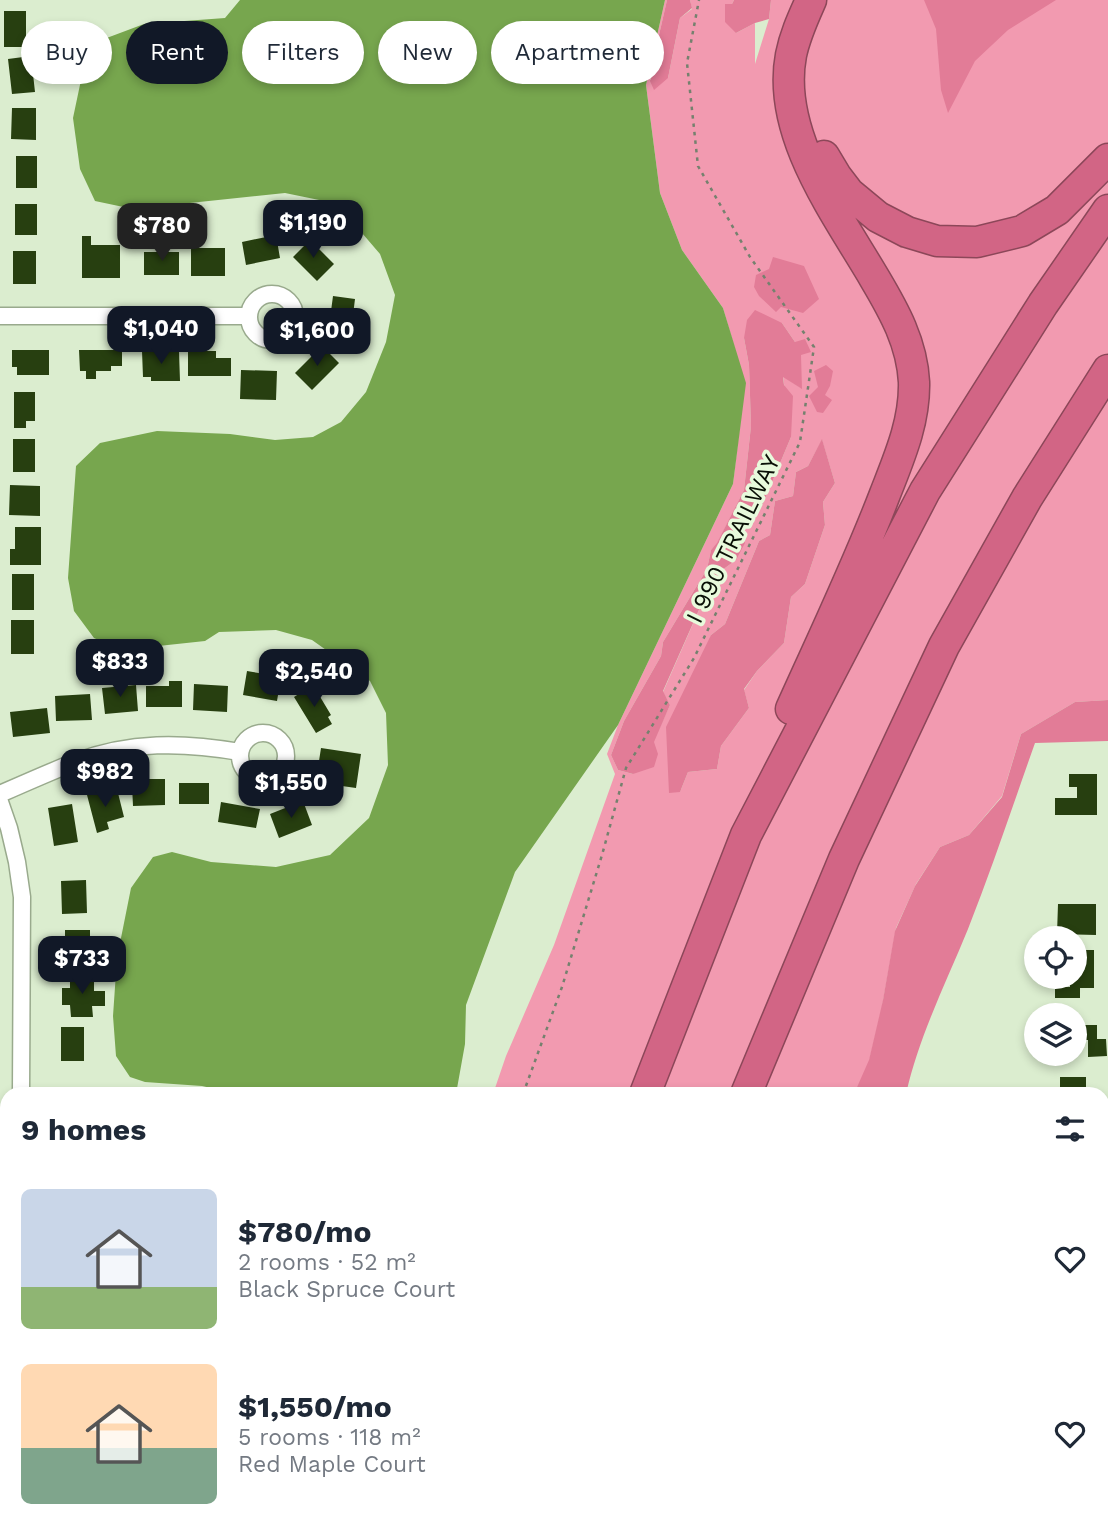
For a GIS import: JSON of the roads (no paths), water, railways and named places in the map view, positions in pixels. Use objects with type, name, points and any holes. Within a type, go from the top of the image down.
[{"type":"highway","points":[[648,1087],[747,835],[786,721],[867,541],[910,421],[913,399],[912,368],[903,331],[816,179],[805,157],[792,113],[790,57],[811,0]]},
{"type":"highway","points":[[833,0],[820,22],[808,58],[808,110],[821,151],[835,176],[849,193],[878,217],[907,232],[937,241],[977,243],[1022,231],[1057,211],[1108,159]]},
{"type":"highway","points":[[747,835],[925,491],[1043,304],[1108,210]]},
{"type":"highway","points":[[749,1087],[844,859],[944,646],[1027,498],[1108,370]]},
{"type":"street","points":[[0,316],[249,316]]},
{"type":"street","points":[[0,794],[76,761],[135,747],[195,745],[240,752]]},
{"type":"street","points":[[0,802],[17,862],[22,897],[22,1087]]}]
